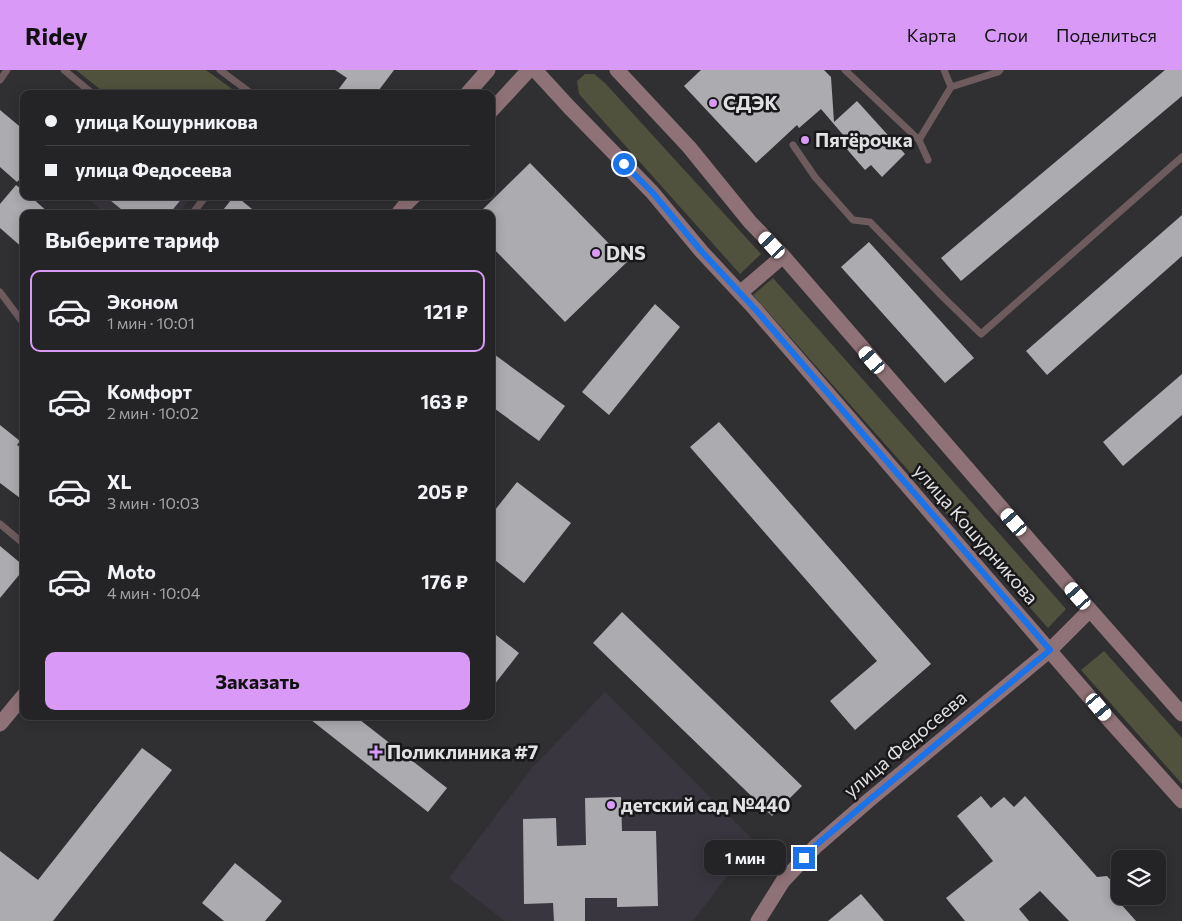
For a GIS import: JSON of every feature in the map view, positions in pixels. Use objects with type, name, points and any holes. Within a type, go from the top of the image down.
[{"type":"main road","points":[[468,90],[475,70]]},
{"type":"main road","points":[[470,90],[488,70]]},
{"type":"main road","points":[[495,108],[529,70]]},
{"type":"main road","name":"улица Кошурникова","points":[[535,70],[652,192],[1111,722],[1182,801]]},
{"type":"main road","name":"улица Кошурникова","points":[[617,70],[689,147],[750,222],[782,256],[1182,714]]},
{"type":"main road","points":[[740,293],[782,256]]},
{"type":"main road","name":"улица Федосеева","points":[[758,921],[783,881],[815,846],[1050,650],[1090,610]]},
{"type":"main road","points":[[0,724],[20,699]]},
{"type":"lane","points":[[0,80],[8,70]]},
{"type":"lane","points":[[64,70],[89,90]]},
{"type":"lane","points":[[220,70],[247,90]]},
{"type":"lane","points":[[845,70],[920,140],[928,160]]},
{"type":"lane","points":[[944,70],[951,87]]},
{"type":"lane","points":[[920,140],[951,87],[1000,70]]},
{"type":"lane","points":[[793,145],[815,177],[853,220],[870,222],[981,334],[1182,157]]},
{"type":"lane","points":[[195,210],[203,200]]},
{"type":"lane","points":[[0,292],[20,319]]},
{"type":"lane","points":[[0,524],[20,541]]},
{"type":"shaded area","points":[[90,200],[189,200],[181,210],[101,210]]},
{"type":"shaded area","name":"детский сад №440","points":[[605,692],[754,841],[693,921],[505,921],[449,878],[531,769]]},
{"type":"green space","points":[[76,70],[206,70],[234,90],[101,90]]},
{"type":"green space","points":[[585,74],[594,74],[605,83],[761,254],[740,274],[579,94],[577,81]]},
{"type":"green space","points":[[773,278],[1066,609],[1048,628],[753,295]]},
{"type":"green space","points":[[1104,651],[1182,738],[1182,784],[1081,670]]},
{"type":"building","points":[[335,70],[394,70],[379,90],[338,90],[347,78]]},
{"type":"building","points":[[701,70],[824,70],[831,77],[834,122],[857,101],[905,154],[882,177],[871,165],[865,170],[839,140],[844,136],[821,109],[799,128],[797,125],[756,163],[684,86]]},
{"type":"building","points":[[1165,70],[1182,70],[1182,96],[961,281],[941,258]]},
{"type":"building","points":[[0,110],[20,127],[20,179],[17,182],[0,167]]},
{"type":"building","points":[[530,163],[627,262],[565,322],[495,250],[495,210],[482,210],[492,200],[495,200],[495,197]]},
{"type":"building","points":[[16,185],[20,188],[20,200],[34,200],[46,210],[20,210],[20,246],[0,228],[0,204]]},
{"type":"building","points":[[110,200],[181,200],[172,210],[122,210]]},
{"type":"building","points":[[231,200],[241,200],[253,210],[223,210]]},
{"type":"building","points":[[1182,215],[1182,256],[1047,375],[1026,351]]},
{"type":"building","points":[[869,242],[974,358],[945,383],[841,267]]},
{"type":"building","points":[[655,304],[680,327],[609,415],[582,392]]},
{"type":"building","points":[[495,355],[565,406],[539,441],[495,409]]},
{"type":"building","points":[[1182,374],[1182,415],[1123,466],[1103,442]]},
{"type":"building","points":[[719,422],[931,664],[855,730],[830,701],[877,661],[690,447]]},
{"type":"building","points":[[0,425],[20,441],[17,445],[20,447],[20,498],[0,483]]},
{"type":"building","points":[[517,482],[571,523],[524,583],[495,560],[495,510]]},
{"type":"building","points":[[0,546],[20,563],[20,574],[0,598]]},
{"type":"building","points":[[622,612],[802,786],[772,816],[593,643]]},
{"type":"building","points":[[495,634],[519,653],[495,684]]},
{"type":"building","name":"Поликлиника #7","points":[[311,720],[360,720],[447,788],[428,812]]},
{"type":"building","points":[[142,748],[172,770],[53,921],[0,921],[0,851],[38,880]]},
{"type":"building","points":[[981,796],[991,808],[1004,797],[1014,807],[1025,796],[1097,877],[1107,876],[1111,880],[1111,905],[1122,905],[1136,921],[1069,921],[1040,891],[1019,909],[1029,921],[965,921],[946,898],[993,861],[957,816]]},
{"type":"building","points":[[621,797],[622,831],[656,831],[658,906],[617,907],[617,898],[585,898],[585,921],[554,921],[553,903],[524,904],[523,819],[556,818],[557,846],[586,845],[585,798]]},
{"type":"building","points":[[235,863],[282,901],[265,921],[224,921],[202,903]]},
{"type":"building","points":[[861,894],[884,921],[828,921]]},
{"type":"place","name":"СДЭК","points":[[713,103]]},
{"type":"place","name":"Пятёрочка","points":[[805,140]]},
{"type":"place","name":"DNS","points":[[596,253]]},
{"type":"place","name":"Поликлиника #7","points":[[376,752]]},
{"type":"place","name":"детский сад №440","points":[[611,805]]},
{"type":"route","points":[[624,164],[652,192],[702,252],[755,309],[1050,650],[868,801],[815,846],[804,858]]}]
